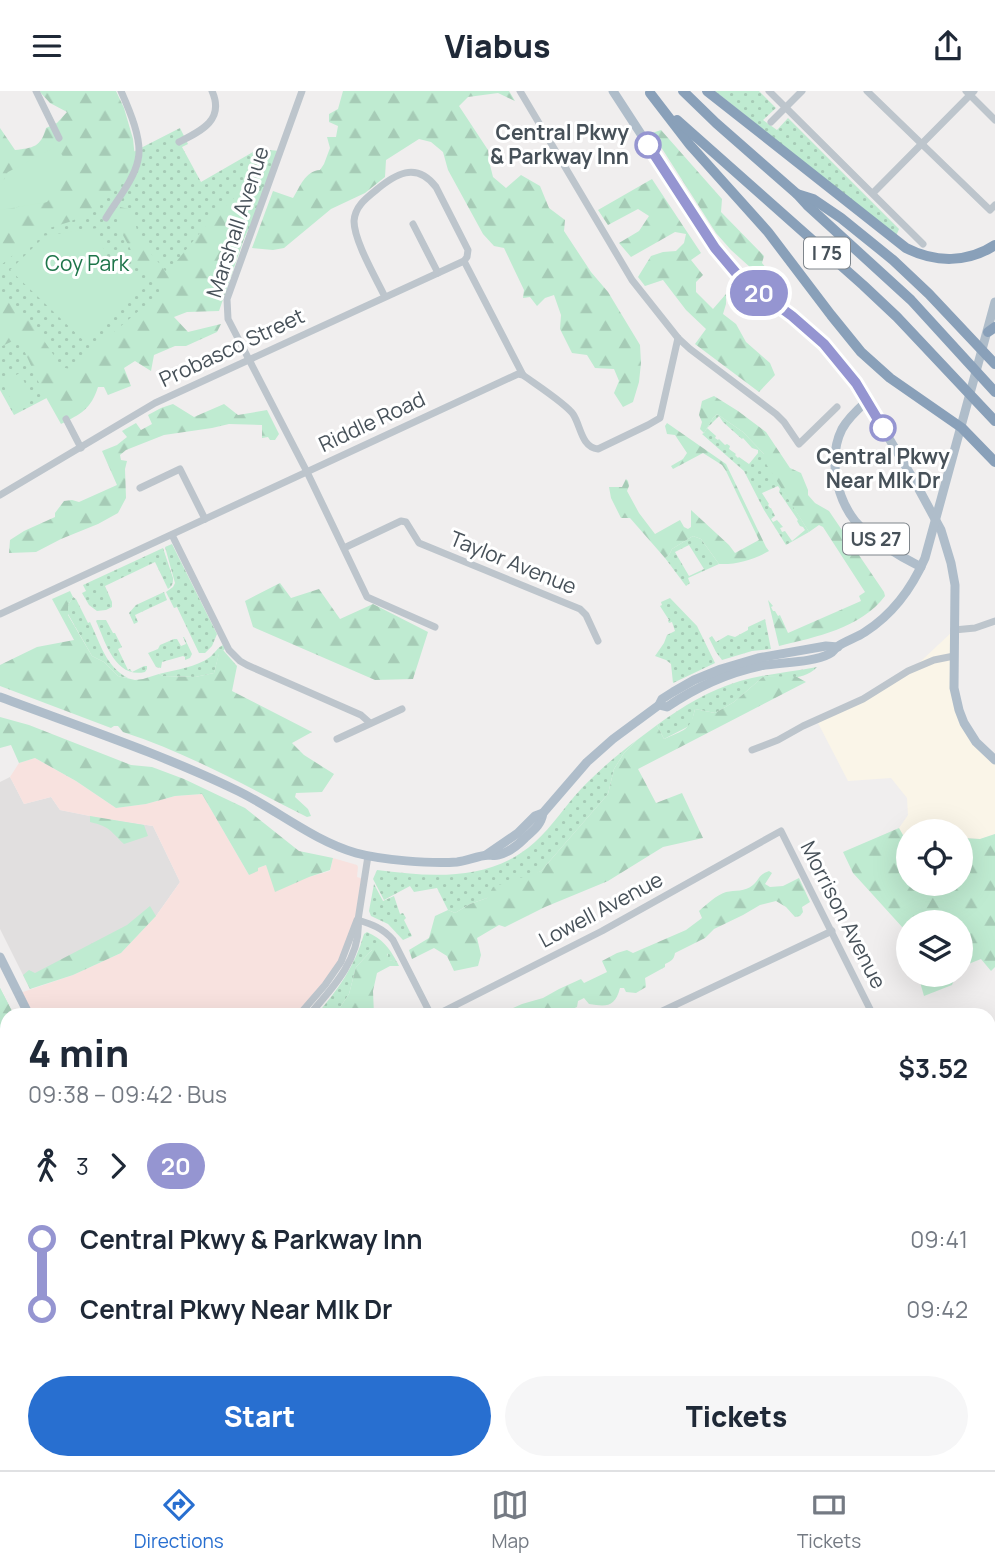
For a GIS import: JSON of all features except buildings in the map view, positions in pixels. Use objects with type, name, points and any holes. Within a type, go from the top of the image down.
[{"type":"highway","name":"I 75","points":[[683,91],[911,300],[995,392]]},
{"type":"highway","points":[[707,91],[906,248],[926,257],[948,259],[974,256],[995,245]]},
{"type":"highway","name":"I 75","points":[[649,92],[880,301],[995,421]]},
{"type":"highway","points":[[649,92],[690,145],[768,232],[831,315],[875,366],[913,396],[961,428],[995,462]]},
{"type":"highway","points":[[797,194],[813,198],[893,260],[995,364]]},
{"type":"main road","points":[[613,91],[715,248],[736,273],[824,344],[847,372],[867,401],[942,530],[954,578],[954,688],[959,710],[976,742],[995,760]]},
{"type":"main road","name":"US 27","points":[[867,401],[847,421],[837,442],[836,479],[842,499],[860,527],[920,568],[991,329],[995,302]]},
{"type":"main road","points":[[0,697],[181,766],[240,792],[343,848],[368,856],[440,863],[469,860],[486,855],[499,855],[518,844],[541,823],[543,813],[587,762],[659,705],[667,707],[693,691],[725,677],[762,666],[830,654],[888,614],[912,585],[920,568]]},
{"type":"main road","points":[[0,957],[26,1008]]},
{"type":"street","points":[[36,91],[59,138]]},
{"type":"street","points":[[106,218],[130,181],[139,153],[130,109],[121,91]]},
{"type":"street","name":"Marshall Avenue","points":[[302,91],[227,299],[228,319],[307,472],[367,597],[435,627]]},
{"type":"street","points":[[520,91],[632,280],[678,338],[776,414],[799,444],[837,407]]},
{"type":"street","points":[[769,91],[923,244]]},
{"type":"street","points":[[771,122],[802,91]]},
{"type":"street","points":[[867,91],[990,210],[995,205]]},
{"type":"street","points":[[178,142],[209,124],[216,106],[216,92]]},
{"type":"street","points":[[873,193],[970,92],[995,120]]},
{"type":"street","points":[[385,297],[356,235],[354,220],[357,208],[388,180],[407,172],[428,179],[436,187],[468,253],[464,261],[523,375],[569,409],[587,444],[592,448],[598,449],[660,418],[678,338]]},
{"type":"street","points":[[412,224],[438,273]]},
{"type":"street","name":"Probasco Street","points":[[2,494],[155,403],[464,261]]},
{"type":"street","name":"Riddle Road","points":[[0,614],[518,374],[523,375]]},
{"type":"street","points":[[66,419],[81,448]]},
{"type":"street","points":[[140,488],[180,469],[205,519]]},
{"type":"street","points":[[0,483],[2,494]]},
{"type":"street","name":"Taylor Avenue","points":[[344,548],[401,521],[406,522],[422,545],[580,609],[586,614],[598,641]]},
{"type":"street","points":[[172,535],[234,656],[247,665],[361,715],[370,723]]},
{"type":"street","points":[[954,630],[975,628],[995,621]]},
{"type":"street","points":[[752,750],[863,699],[908,671],[934,660],[954,656]]},
{"type":"street","points":[[337,739],[402,709]]},
{"type":"street","name":"Morrison Avenue","points":[[781,831],[870,1008]]},
{"type":"street","name":"Lowell Avenue","points":[[448,1008],[611,926],[781,831]]},
{"type":"street","points":[[305,1008],[341,962],[358,920],[368,856]]},
{"type":"street","points":[[358,920],[388,933],[430,1008]]},
{"type":"street","points":[[315,1008],[345,968],[359,930],[358,920]]},
{"type":"street","points":[[669,1008],[832,931]]},
{"type":"shaded area","points":[[954,630],[954,688],[964,723],[995,760],[995,834],[973,839],[973,819],[905,819],[908,815],[907,798],[891,778],[848,781],[818,723],[905,676]]},
{"type":"shaded area","points":[[35,758],[116,808],[175,796],[202,794],[249,875],[266,865],[309,877],[330,871],[333,858],[357,865],[357,877],[364,879],[358,920],[341,962],[305,1008],[25,1008],[19,996],[23,992],[73,975],[121,953],[156,916],[180,882],[153,826],[60,810],[51,797],[24,804],[10,777],[19,763]]},
{"type":"shaded area","points":[[10,777],[24,804],[51,797],[60,810],[153,826],[180,882],[156,916],[30,989],[0,929],[0,782]]},
{"type":"green space","points":[[39,91],[116,91],[133,139],[135,158],[123,182],[94,211],[43,230],[0,266],[0,210],[47,202],[8,172],[0,187],[0,128],[15,150],[27,148],[39,143],[46,128],[57,123],[67,112],[50,103]]},
{"type":"green space","points":[[343,91],[509,91],[515,101],[498,93],[468,97],[459,106],[488,150],[493,177],[506,188],[521,175],[540,186],[549,208],[565,220],[564,231],[608,292],[640,345],[639,382],[633,402],[623,407],[614,393],[619,381],[614,369],[595,368],[587,355],[572,353],[560,329],[561,315],[554,295],[545,298],[537,306],[530,297],[523,298],[524,290],[504,248],[494,246],[483,234],[448,170],[443,152],[431,142],[419,139],[386,160],[385,177],[365,193],[331,209],[284,248],[252,248],[273,191],[293,198],[307,176],[320,170],[324,164],[330,148],[327,137],[336,137],[338,126],[329,122],[329,114],[338,109]]},
{"type":"green space","points":[[715,91],[759,91],[776,108],[763,120],[777,130],[788,118],[899,229],[896,236]]},
{"type":"green space","name":"Coy Park","points":[[180,128],[188,144],[182,147],[201,182],[258,149],[280,151],[219,304],[172,313],[118,361],[14,415],[0,390],[0,169],[59,138],[82,178]]},
{"type":"green space","points":[[661,130],[722,199],[721,212],[764,256],[762,263],[776,280],[771,286],[716,233],[652,133]]},
{"type":"green space","points":[[57,146],[72,173],[47,202],[0,210],[0,187],[8,172]]},
{"type":"green space","points":[[652,179],[701,253],[691,260],[703,275],[696,282],[696,292],[713,309],[726,294],[723,314],[736,324],[746,342],[770,363],[775,375],[759,392],[695,344],[706,329],[686,310],[663,280],[645,286],[638,277],[651,256],[676,251],[684,243],[686,234],[675,232],[631,257],[619,243],[639,231],[649,216],[638,209],[608,225],[598,210]]},
{"type":"green space","points":[[253,181],[262,187],[219,311],[187,312],[174,317],[188,332],[221,324],[217,332],[186,346],[175,346],[154,355],[151,371],[135,361],[124,368],[131,386],[108,395],[104,387],[98,387],[92,401],[84,410],[61,424],[23,348],[15,340],[0,347],[0,292],[34,327],[61,367],[70,369],[160,293],[156,279],[139,265],[117,224],[120,207],[133,210],[140,237],[167,273],[212,218]]},
{"type":"green space","points":[[98,228],[107,263],[115,255],[146,286],[84,341],[10,270],[42,236]]},
{"type":"green space","points":[[20,373],[33,400],[15,408],[2,382]]},
{"type":"green space","points":[[714,396],[766,432],[790,468],[801,473],[808,495],[815,503],[829,511],[884,592],[885,596],[864,616],[837,630],[779,646],[768,600],[773,611],[780,615],[788,633],[861,601],[859,596],[865,592],[823,527],[819,525],[809,532],[763,459],[764,454],[743,432],[717,414],[704,433],[700,429],[702,401]]},
{"type":"green space","points":[[173,404],[194,417],[224,404],[238,415],[267,410],[279,434],[275,440],[270,440],[268,437],[262,438],[262,425],[229,424],[164,435],[126,450],[120,455],[121,460],[127,461],[126,498],[118,513],[36,552],[9,553],[10,540],[55,517],[64,501],[79,502],[117,485],[102,451],[127,437],[122,431],[136,423],[141,430],[152,424],[148,415]]},
{"type":"green space","points":[[717,414],[743,432],[764,454],[764,459],[809,532],[786,545],[764,510],[744,471],[702,434]],"holes":[[[719,416],[752,448],[758,450],[749,464],[738,458],[729,449],[730,446],[715,438],[707,428]],[[778,486],[779,492],[805,530],[792,541],[785,531],[782,532],[780,528],[783,527],[777,520],[773,522],[771,519],[775,516],[762,493]]]},
{"type":"green space","points":[[667,423],[726,464],[769,551],[745,561],[719,564],[701,539],[693,536],[672,549],[665,558],[630,518],[621,518],[611,498],[609,487],[622,487],[626,479],[629,486],[627,491],[655,534],[680,520],[684,527],[691,527],[691,510],[735,553],[759,540],[722,465],[703,453],[673,469],[671,466],[683,459],[687,453],[675,435],[667,434]]},
{"type":"green space","points":[[693,536],[701,539],[719,564],[688,578],[690,583],[686,586],[665,558],[672,549]],"holes":[[[689,545],[704,569],[689,576],[675,552]]]},
{"type":"green space","points":[[172,544],[217,634],[212,646],[205,653],[199,653],[177,607],[174,608],[166,592],[175,583],[165,547]]},
{"type":"green space","points":[[163,548],[173,578],[170,588],[168,589],[155,562],[105,586],[112,607],[97,611],[89,605],[82,593],[86,591],[83,585]]},
{"type":"green space","points":[[280,583],[291,598],[319,589],[340,619],[373,604],[428,632],[413,679],[375,680],[253,627],[245,601]]},
{"type":"green space","points":[[70,591],[73,597],[68,605],[68,615],[92,656],[104,662],[118,676],[135,680],[159,674],[195,677],[214,673],[219,653],[223,650],[237,666],[232,691],[312,732],[292,743],[304,755],[334,774],[322,792],[296,793],[295,797],[308,809],[311,816],[307,817],[194,760],[123,732],[118,726],[111,728],[0,686],[0,665],[37,647],[74,640],[52,599]]},
{"type":"green space","points":[[164,592],[167,600],[135,615],[138,622],[134,624],[129,613],[136,605]]},
{"type":"green space","points":[[73,597],[88,623],[90,622],[109,661],[128,678],[118,676],[104,662],[92,656],[68,614],[68,605]]},
{"type":"green space","points":[[670,598],[697,626],[715,663],[673,683],[671,664],[655,656],[667,635],[675,631],[660,606],[661,602]]},
{"type":"green space","points":[[765,619],[771,649],[752,651],[722,660],[709,638],[712,636],[716,642],[728,635],[735,637]]},
{"type":"green space","points":[[97,620],[106,620],[115,633],[122,647],[118,649],[128,670],[132,672],[126,670],[113,657]]},
{"type":"green space","points":[[183,637],[192,654],[190,658],[185,660],[183,656],[162,662],[161,668],[156,667],[148,653],[174,639],[177,639],[181,646],[186,644]]},
{"type":"green space","points":[[223,645],[225,649],[219,654],[214,673],[195,677],[159,674],[199,663]]},
{"type":"green space","points":[[144,666],[147,666],[145,672],[132,672]]},
{"type":"green space","points":[[817,667],[805,675],[785,678],[765,676]]},
{"type":"green space","points":[[764,676],[734,702],[715,713],[695,709],[691,725],[664,739],[657,725],[697,699],[729,685]]},
{"type":"green space","points":[[764,676],[797,677],[806,682],[638,769],[656,803],[682,793],[703,838],[663,847],[608,881],[505,927],[499,925],[477,938],[481,955],[478,966],[454,971],[447,956],[434,948],[412,959],[409,950],[429,938],[435,916],[448,910],[455,913],[487,898],[493,887],[541,871],[608,794],[614,769],[624,753],[637,740],[657,725],[664,739],[681,731],[691,722],[695,709],[715,713],[734,702]]},
{"type":"green space","points":[[0,717],[29,725],[131,765],[152,767],[184,779],[245,808],[299,851],[333,858],[330,870],[275,892],[266,865],[249,875],[202,794],[175,796],[116,808],[35,758],[19,763],[11,745],[0,748]]},
{"type":"green space","points":[[637,740],[624,753],[614,769],[608,794],[541,871],[455,913],[448,910],[437,888],[414,892],[410,886],[384,900],[373,879],[377,870],[460,874],[499,864],[518,855],[541,836],[594,776]]},
{"type":"green space","points":[[90,816],[144,825],[148,836],[124,844],[106,828],[90,822]]},
{"type":"green space","points":[[896,829],[896,896],[973,896],[973,839],[995,834],[995,967],[991,971],[981,959],[973,962],[973,910],[896,910],[896,920],[853,873],[843,852]]},
{"type":"green space","points":[[769,871],[772,873],[765,884],[770,887],[783,886],[799,878],[810,902],[802,907],[800,916],[795,917],[776,901],[760,905],[675,953],[665,967],[645,978],[646,987],[636,993],[620,988],[616,999],[609,1004],[589,1004],[584,998],[578,1001],[575,1008],[513,1008],[543,998],[581,979],[584,983],[607,972],[602,961],[617,953],[627,950],[633,953],[686,930],[702,918],[699,911],[715,898],[726,892],[750,887]]},
{"type":"green space","points":[[374,884],[383,901],[394,896],[412,936],[403,940],[388,924],[371,916],[369,911]]},
{"type":"green space","points":[[150,906],[156,916],[121,953],[73,975],[30,989],[23,975],[29,970],[35,973],[127,925]]},
{"type":"green space","points":[[367,932],[385,944],[397,962],[388,960],[388,954],[372,950],[356,967],[349,994],[340,1008],[322,1008],[345,977]]},
{"type":"green space","points":[[375,944],[380,945],[386,949],[389,960],[397,962],[399,966],[390,966],[377,973],[373,991],[374,1008],[340,1008],[349,994],[356,967]]},
{"type":"green space","points":[[921,987],[947,987],[924,996]]},
{"type":"green space","points":[[0,988],[10,1008],[0,1008]]},
{"type":"green space","points":[[0,988],[10,1008],[0,1008]]},
{"type":"bus line","name":"20","points":[[648,145],[715,248],[736,273],[803,324],[824,344],[856,383],[883,428]]},
{"type":"place","name":"Central Pkwy & Parkway Inn","points":[[648,145]]},
{"type":"place","name":"Central Pkwy Near Mlk Dr","points":[[883,428]]}]
